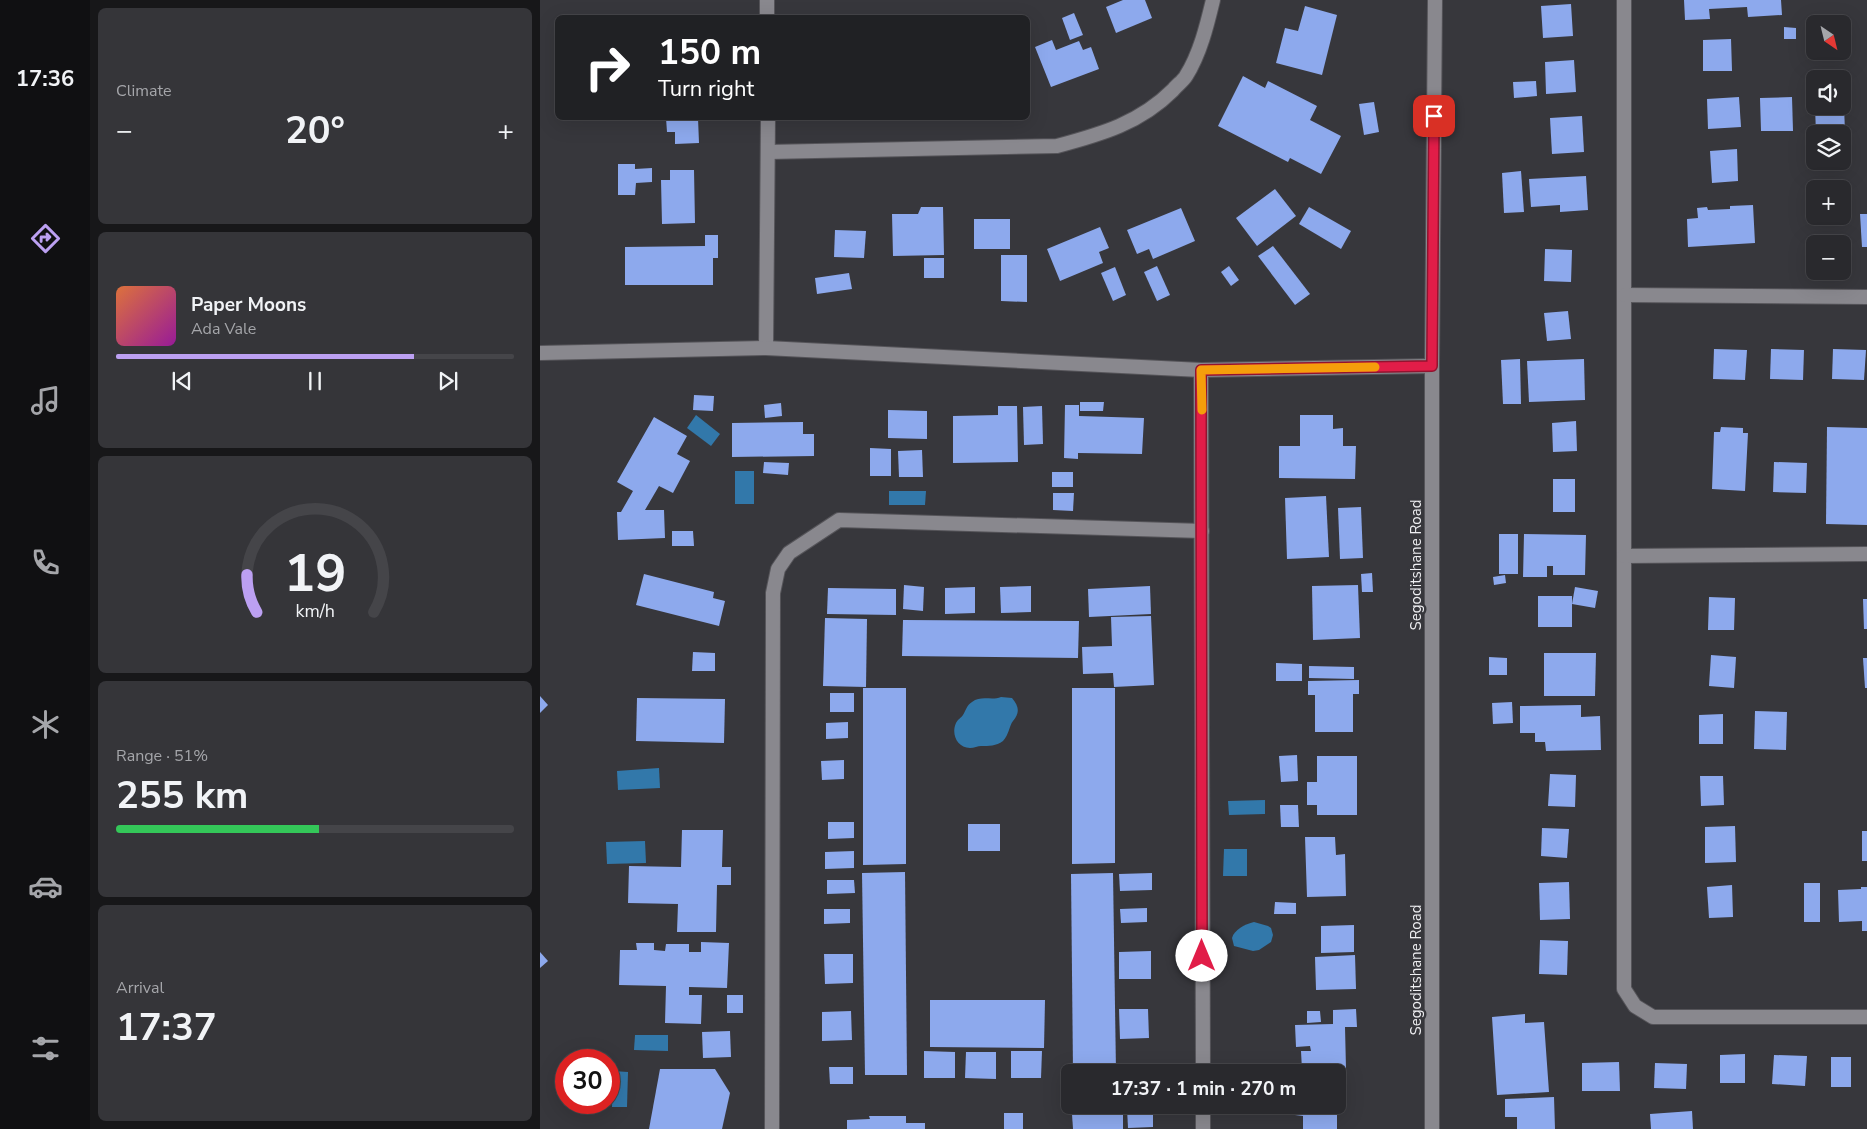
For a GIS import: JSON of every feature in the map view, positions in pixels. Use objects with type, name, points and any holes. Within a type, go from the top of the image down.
[{"type":"street","points":[[767,0],[767,15]]},
{"type":"street","points":[[768,152],[1058,146],[1094,136],[1126,124],[1158,105],[1186,76],[1206,30],[1213,0]]},
{"type":"street","name":"Segoditshane Road","points":[[1432,1129],[1434,0]]},
{"type":"street","points":[[1624,0],[1624,989],[1635,1006],[1653,1017],[1867,1017]]},
{"type":"street","points":[[766,348],[768,120]]},
{"type":"street","points":[[1625,295],[1867,297]]},
{"type":"street","points":[[540,353],[766,348],[1201,370],[1432,366]]},
{"type":"street","points":[[1201,370],[1203,1064]]},
{"type":"street","points":[[772,1129],[773,593],[778,569],[789,553],[839,520],[1202,531]]},
{"type":"street","points":[[1624,556],[1867,554]]},
{"type":"street","points":[[1203,1114],[1203,1129]]},
{"type":"water","points":[[696,415],[720,434],[711,446],[687,428]]},
{"type":"water","points":[[735,471],[754,471],[754,504],[735,504]]},
{"type":"water","points":[[889,491],[926,491],[925,505],[889,505]]},
{"type":"water","points":[[1012,698],[1018,709],[1007,736],[998,744],[970,748],[962,746],[956,740],[954,732],[957,722],[969,705],[979,699]]},
{"type":"water","points":[[659,768],[660,788],[618,790],[617,771]]},
{"type":"water","points":[[1265,800],[1265,814],[1229,815],[1228,801]]},
{"type":"water","points":[[645,841],[646,863],[607,864],[606,842]]},
{"type":"water","points":[[1224,849],[1247,849],[1247,876],[1223,876]]},
{"type":"water","points":[[1254,922],[1271,928],[1273,935],[1271,942],[1259,950],[1253,951],[1234,946],[1232,938],[1235,932]]},
{"type":"water","points":[[635,1035],[668,1035],[668,1051],[634,1050]]},
{"type":"water","points":[[620,1071],[628,1072],[627,1107],[620,1107]]},
{"type":"building","points":[[1123,0],[1145,0],[1152,18],[1116,33],[1106,7]]},
{"type":"building","points":[[1684,0],[1781,0],[1782,15],[1748,17],[1747,7],[1709,9],[1710,19],[1685,20]]},
{"type":"building","points":[[1571,4],[1573,36],[1543,38],[1541,6]]},
{"type":"building","points":[[1305,6],[1337,15],[1322,75],[1276,63],[1285,28],[1298,31]]},
{"type":"building","points":[[1074,13],[1083,35],[1070,40],[1062,18]]},
{"type":"building","points":[[1784,27],[1796,28],[1796,39],[1784,39]]},
{"type":"building","points":[[1731,39],[1732,71],[1703,71],[1703,40]]},
{"type":"building","points":[[1052,40],[1056,50],[1079,41],[1083,50],[1091,47],[1099,69],[1051,87],[1035,47]]},
{"type":"building","points":[[1574,60],[1576,92],[1546,94],[1545,62]]},
{"type":"building","points":[[1243,76],[1265,88],[1268,81],[1317,106],[1310,120],[1341,136],[1321,174],[1290,158],[1288,162],[1218,126]]},
{"type":"building","points":[[1536,81],[1537,96],[1514,98],[1513,82]]},
{"type":"building","points":[[1739,97],[1741,127],[1708,129],[1707,99]]},
{"type":"building","points":[[1792,97],[1793,131],[1761,131],[1760,98]]},
{"type":"building","points":[[1374,102],[1379,132],[1364,135],[1359,104]]},
{"type":"building","points":[[1815,115],[1844,115],[1845,125],[1816,125]]},
{"type":"building","points":[[1582,116],[1584,152],[1552,154],[1550,118]]},
{"type":"building","points":[[666,120],[698,120],[699,143],[675,144],[675,132],[667,132]]},
{"type":"building","points":[[1737,149],[1738,181],[1712,183],[1710,151]]},
{"type":"building","points":[[618,164],[635,164],[635,169],[652,168],[652,182],[636,183],[635,195],[618,195]]},
{"type":"building","points":[[670,170],[694,170],[695,223],[662,224],[661,180],[670,180]]},
{"type":"building","points":[[1521,171],[1524,212],[1504,213],[1502,173]]},
{"type":"building","points":[[1586,176],[1588,210],[1560,212],[1560,205],[1531,207],[1529,179]]},
{"type":"building","points":[[1275,189],[1296,216],[1257,246],[1236,218]]},
{"type":"building","points":[[1753,205],[1755,243],[1688,247],[1687,219],[1698,218],[1697,208],[1707,207],[1708,210],[1730,209],[1730,206]]},
{"type":"building","points":[[921,207],[943,207],[944,255],[893,256],[892,214],[918,214]]},
{"type":"building","points":[[1309,207],[1351,231],[1341,249],[1299,224]]},
{"type":"building","points":[[1181,208],[1195,241],[1153,259],[1149,249],[1137,254],[1127,230]]},
{"type":"building","points":[[1860,214],[1867,214],[1867,247],[1862,247]]},
{"type":"building","points":[[974,219],[1010,219],[1010,249],[974,249]]},
{"type":"building","points":[[1100,227],[1109,248],[1099,252],[1103,263],[1060,281],[1047,249]]},
{"type":"building","points":[[835,230],[866,231],[864,258],[834,257]]},
{"type":"building","points":[[705,235],[718,235],[718,258],[713,258],[713,285],[625,285],[625,247],[705,246]]},
{"type":"building","points":[[1273,246],[1310,294],[1295,305],[1258,256]]},
{"type":"building","points":[[1545,249],[1572,250],[1571,282],[1544,281]]},
{"type":"building","points":[[1001,255],[1027,255],[1027,302],[1001,301]]},
{"type":"building","points":[[924,258],[944,258],[944,278],[924,278]]},
{"type":"building","points":[[1157,266],[1170,295],[1157,301],[1144,272]]},
{"type":"building","points":[[1229,266],[1239,280],[1231,286],[1221,272]]},
{"type":"building","points":[[1115,267],[1126,295],[1113,301],[1101,273]]},
{"type":"building","points":[[849,273],[852,289],[817,294],[815,278]]},
{"type":"building","points":[[1568,311],[1571,339],[1547,341],[1544,313]]},
{"type":"building","points":[[1714,349],[1747,350],[1745,380],[1713,379]]},
{"type":"building","points":[[1771,349],[1804,350],[1803,380],[1770,379]]},
{"type":"building","points":[[1833,349],[1866,350],[1864,380],[1832,379]]},
{"type":"building","points":[[1520,359],[1521,404],[1503,404],[1501,360]]},
{"type":"building","points":[[1584,359],[1585,400],[1529,402],[1527,361]]},
{"type":"building","points":[[694,395],[714,396],[713,411],[693,410]]},
{"type":"building","points":[[1080,402],[1104,402],[1103,411],[1080,411]]},
{"type":"building","points":[[781,403],[782,416],[765,418],[764,405]]},
{"type":"building","points":[[1065,405],[1079,405],[1079,416],[1144,418],[1142,454],[1078,453],[1078,459],[1064,458]]},
{"type":"building","points":[[998,406],[1017,406],[1018,462],[953,463],[953,416],[998,415]]},
{"type":"building","points":[[1042,406],[1043,444],[1024,445],[1023,407]]},
{"type":"building","points":[[888,410],[927,411],[927,439],[888,438]]},
{"type":"building","points":[[1300,415],[1333,415],[1333,429],[1343,428],[1343,446],[1356,446],[1355,479],[1279,478],[1279,446],[1300,446]]},
{"type":"building","points":[[654,417],[687,436],[677,454],[690,461],[673,493],[659,486],[645,510],[664,510],[665,538],[618,540],[617,512],[621,512],[633,491],[617,482]]},
{"type":"building","points":[[1576,421],[1577,451],[1553,452],[1552,423]]},
{"type":"building","points":[[803,422],[803,434],[814,434],[814,456],[732,457],[732,423]]},
{"type":"building","points":[[1721,427],[1743,428],[1743,433],[1748,433],[1745,491],[1712,489],[1714,432],[1720,432]]},
{"type":"building","points":[[1827,427],[1867,428],[1867,525],[1826,524]]},
{"type":"building","points":[[870,448],[891,449],[891,476],[870,476]]},
{"type":"building","points":[[922,450],[923,477],[899,477],[898,451]]},
{"type":"building","points":[[764,462],[789,463],[788,475],[763,473]]},
{"type":"building","points":[[1774,462],[1807,463],[1806,493],[1773,492]]},
{"type":"building","points":[[1052,472],[1073,472],[1073,487],[1052,487]]},
{"type":"building","points":[[1553,479],[1575,479],[1575,512],[1553,512]]},
{"type":"building","points":[[1053,493],[1074,493],[1073,511],[1053,510]]},
{"type":"building","points":[[1326,496],[1329,557],[1287,559],[1285,498]]},
{"type":"building","points":[[1361,507],[1363,558],[1340,559],[1338,508]]},
{"type":"building","points":[[672,531],[693,531],[694,546],[672,546]]},
{"type":"building","points":[[1499,534],[1518,534],[1518,574],[1499,574]]},
{"type":"building","points":[[1524,534],[1586,535],[1585,575],[1553,575],[1553,566],[1547,566],[1547,577],[1523,577]]},
{"type":"building","points":[[1372,573],[1373,592],[1362,592],[1361,574]]},
{"type":"building","points":[[644,574],[714,592],[713,598],[725,601],[719,626],[636,605]]},
{"type":"building","points":[[1505,575],[1506,583],[1494,585],[1493,577]]},
{"type":"building","points":[[904,585],[924,587],[923,611],[903,609]]},
{"type":"building","points":[[1358,585],[1360,638],[1313,640],[1312,586]]},
{"type":"building","points":[[1031,586],[1031,612],[1001,613],[1000,587]]},
{"type":"building","points":[[1150,586],[1151,614],[1089,617],[1088,589]]},
{"type":"building","points":[[975,587],[975,613],[945,614],[945,588]]},
{"type":"building","points":[[1575,587],[1598,591],[1595,608],[1572,604]]},
{"type":"building","points":[[828,588],[896,589],[896,615],[827,614]]},
{"type":"building","points":[[1538,596],[1572,596],[1572,627],[1538,627]]},
{"type":"building","points":[[1709,597],[1735,598],[1734,630],[1708,630]]},
{"type":"building","points":[[1863,599],[1867,599],[1867,629],[1864,629]]},
{"type":"building","points":[[1151,616],[1154,685],[1114,687],[1113,673],[1083,674],[1082,647],[1112,646],[1111,617]]},
{"type":"building","points":[[825,618],[867,619],[866,687],[823,686]]},
{"type":"building","points":[[903,620],[1079,621],[1078,658],[902,656]]},
{"type":"building","points":[[693,652],[715,653],[715,671],[692,671]]},
{"type":"building","points":[[1544,653],[1596,653],[1595,696],[1544,696]]},
{"type":"building","points":[[1711,655],[1736,657],[1734,688],[1709,686]]},
{"type":"building","points":[[1489,657],[1507,658],[1507,675],[1489,675]]},
{"type":"building","points":[[1863,658],[1867,658],[1867,688],[1865,688]]},
{"type":"building","points":[[1276,663],[1302,664],[1302,681],[1276,681]]},
{"type":"building","points":[[1309,666],[1354,667],[1354,679],[1309,678]]},
{"type":"building","points":[[1359,680],[1359,694],[1353,694],[1353,732],[1315,732],[1315,695],[1308,695],[1308,681]]},
{"type":"building","points":[[863,688],[906,688],[906,864],[863,865]]},
{"type":"building","points":[[1072,688],[1115,688],[1115,863],[1072,864]]},
{"type":"building","points":[[830,693],[854,693],[854,712],[830,712]]},
{"type":"building","points":[[540,696],[548,705],[540,713]]},
{"type":"building","points":[[637,698],[725,699],[724,743],[636,741]]},
{"type":"building","points":[[1512,702],[1513,723],[1493,724],[1492,703]]},
{"type":"building","points":[[1581,705],[1581,717],[1600,716],[1601,750],[1546,751],[1545,742],[1535,742],[1535,733],[1520,733],[1520,706]]},
{"type":"building","points":[[1755,711],[1787,712],[1786,750],[1754,749]]},
{"type":"building","points":[[1723,714],[1723,744],[1699,744],[1699,715]]},
{"type":"building","points":[[848,722],[848,738],[826,739],[826,723]]},
{"type":"building","points":[[1297,755],[1298,781],[1281,782],[1279,756]]},
{"type":"building","points":[[1317,756],[1357,756],[1357,815],[1317,815],[1317,805],[1307,805],[1307,782],[1317,782]]},
{"type":"building","points":[[844,760],[844,779],[822,780],[821,761]]},
{"type":"building","points":[[1550,774],[1576,775],[1575,807],[1548,806]]},
{"type":"building","points":[[1700,776],[1723,776],[1724,805],[1701,806]]},
{"type":"building","points":[[1280,805],[1298,805],[1299,827],[1281,827]]},
{"type":"building","points":[[828,822],[854,822],[854,838],[828,839]]},
{"type":"building","points":[[968,824],[1000,824],[1000,851],[968,851]]},
{"type":"building","points":[[1735,826],[1736,862],[1705,863],[1705,827]]},
{"type":"building","points":[[1542,828],[1569,829],[1567,858],[1541,856]]},
{"type":"building","points":[[682,830],[723,830],[722,867],[731,867],[731,885],[717,885],[716,932],[677,932],[678,904],[628,903],[629,866],[681,867]]},
{"type":"building","points":[[1862,831],[1867,831],[1867,861],[1862,861]]},
{"type":"building","points":[[1305,837],[1335,837],[1336,855],[1345,854],[1346,896],[1307,897]]},
{"type":"building","points":[[854,851],[854,868],[825,869],[825,852]]},
{"type":"building","points":[[905,872],[907,1075],[865,1075],[862,873]]},
{"type":"building","points":[[1113,873],[1116,1064],[1073,1064],[1071,874]]},
{"type":"building","points":[[1152,873],[1152,890],[1120,891],[1119,874]]},
{"type":"building","points":[[827,880],[854,880],[855,893],[827,894]]},
{"type":"building","points":[[1569,882],[1570,919],[1540,920],[1539,883]]},
{"type":"building","points":[[1804,883],[1820,883],[1820,922],[1804,922]]},
{"type":"building","points":[[1732,885],[1733,917],[1709,918],[1707,887]]},
{"type":"building","points":[[1861,887],[1867,887],[1867,931],[1862,931],[1862,921],[1839,922],[1838,890],[1861,889]]},
{"type":"building","points":[[1275,902],[1296,903],[1296,914],[1274,914]]},
{"type":"building","points":[[1147,908],[1147,922],[1121,923],[1120,909]]},
{"type":"building","points":[[824,909],[850,909],[850,923],[824,924]]},
{"type":"building","points":[[1354,925],[1354,952],[1321,953],[1321,926]]},
{"type":"building","points":[[1540,940],[1568,941],[1567,975],[1539,974]]},
{"type":"building","points":[[701,942],[729,943],[727,988],[689,987],[689,995],[702,995],[701,1024],[665,1023],[666,986],[619,985],[620,950],[637,950],[636,943],[654,943],[654,950],[665,951],[666,944],[689,944],[689,952],[701,952]]},
{"type":"building","points":[[1151,951],[1151,979],[1119,979],[1119,952]]},
{"type":"building","points":[[540,952],[548,961],[540,968]]},
{"type":"building","points":[[824,954],[853,954],[853,983],[825,984]]},
{"type":"building","points":[[1355,955],[1356,989],[1316,990],[1315,957]]},
{"type":"building","points":[[727,995],[743,995],[743,1013],[727,1013]]},
{"type":"building","points":[[930,1000],[1045,1000],[1044,1048],[930,1047]]},
{"type":"building","points":[[1119,1009],[1148,1009],[1149,1038],[1120,1039]]},
{"type":"building","points":[[1356,1009],[1357,1027],[1345,1027],[1346,1064],[1302,1064],[1301,1051],[1311,1051],[1310,1046],[1296,1047],[1295,1025],[1333,1024],[1333,1010]]},
{"type":"building","points":[[851,1011],[852,1040],[822,1041],[822,1012]]},
{"type":"building","points":[[1307,1011],[1320,1011],[1321,1022],[1307,1023]]},
{"type":"building","points":[[1525,1014],[1525,1023],[1544,1022],[1549,1092],[1497,1095],[1492,1017]]},
{"type":"building","points":[[730,1031],[731,1057],[703,1058],[702,1032]]},
{"type":"building","points":[[924,1051],[955,1052],[955,1078],[924,1078]]},
{"type":"building","points":[[1011,1051],[1042,1051],[1041,1078],[1011,1078]]},
{"type":"building","points":[[966,1052],[996,1052],[996,1079],[965,1078]]},
{"type":"building","points":[[1745,1054],[1745,1083],[1720,1083],[1720,1055]]},
{"type":"building","points":[[1774,1055],[1807,1056],[1805,1086],[1772,1084]]},
{"type":"building","points":[[1831,1057],[1851,1057],[1851,1087],[1831,1087]]},
{"type":"building","points":[[1619,1062],[1620,1091],[1582,1091],[1582,1063]]},
{"type":"building","points":[[1655,1063],[1687,1064],[1686,1089],[1654,1088]]},
{"type":"building","points":[[829,1067],[853,1067],[853,1084],[830,1084]]},
{"type":"building","points":[[660,1069],[715,1069],[730,1093],[722,1129],[649,1129]]},
{"type":"building","points":[[1554,1097],[1555,1129],[1517,1129],[1517,1117],[1505,1117],[1505,1099]]},
{"type":"building","points":[[1692,1111],[1693,1129],[1651,1129],[1650,1114]]},
{"type":"building","points":[[1004,1113],[1023,1113],[1023,1129],[1004,1129]]},
{"type":"building","points":[[1072,1114],[1123,1114],[1123,1129],[1073,1129]]},
{"type":"building","points":[[1127,1114],[1153,1114],[1153,1127],[1128,1128]]},
{"type":"building","points":[[1337,1114],[1337,1129],[1303,1129],[1303,1116],[1295,1115]]},
{"type":"building","points":[[869,1116],[906,1116],[906,1123],[925,1123],[925,1129],[847,1129],[847,1120],[870,1119]]},
{"type":"slow traffic","points":[[1202,410],[1201,370],[1375,367]]},
{"type":"route","points":[[1202,956],[1201,370],[1432,366],[1434,116]]}]
